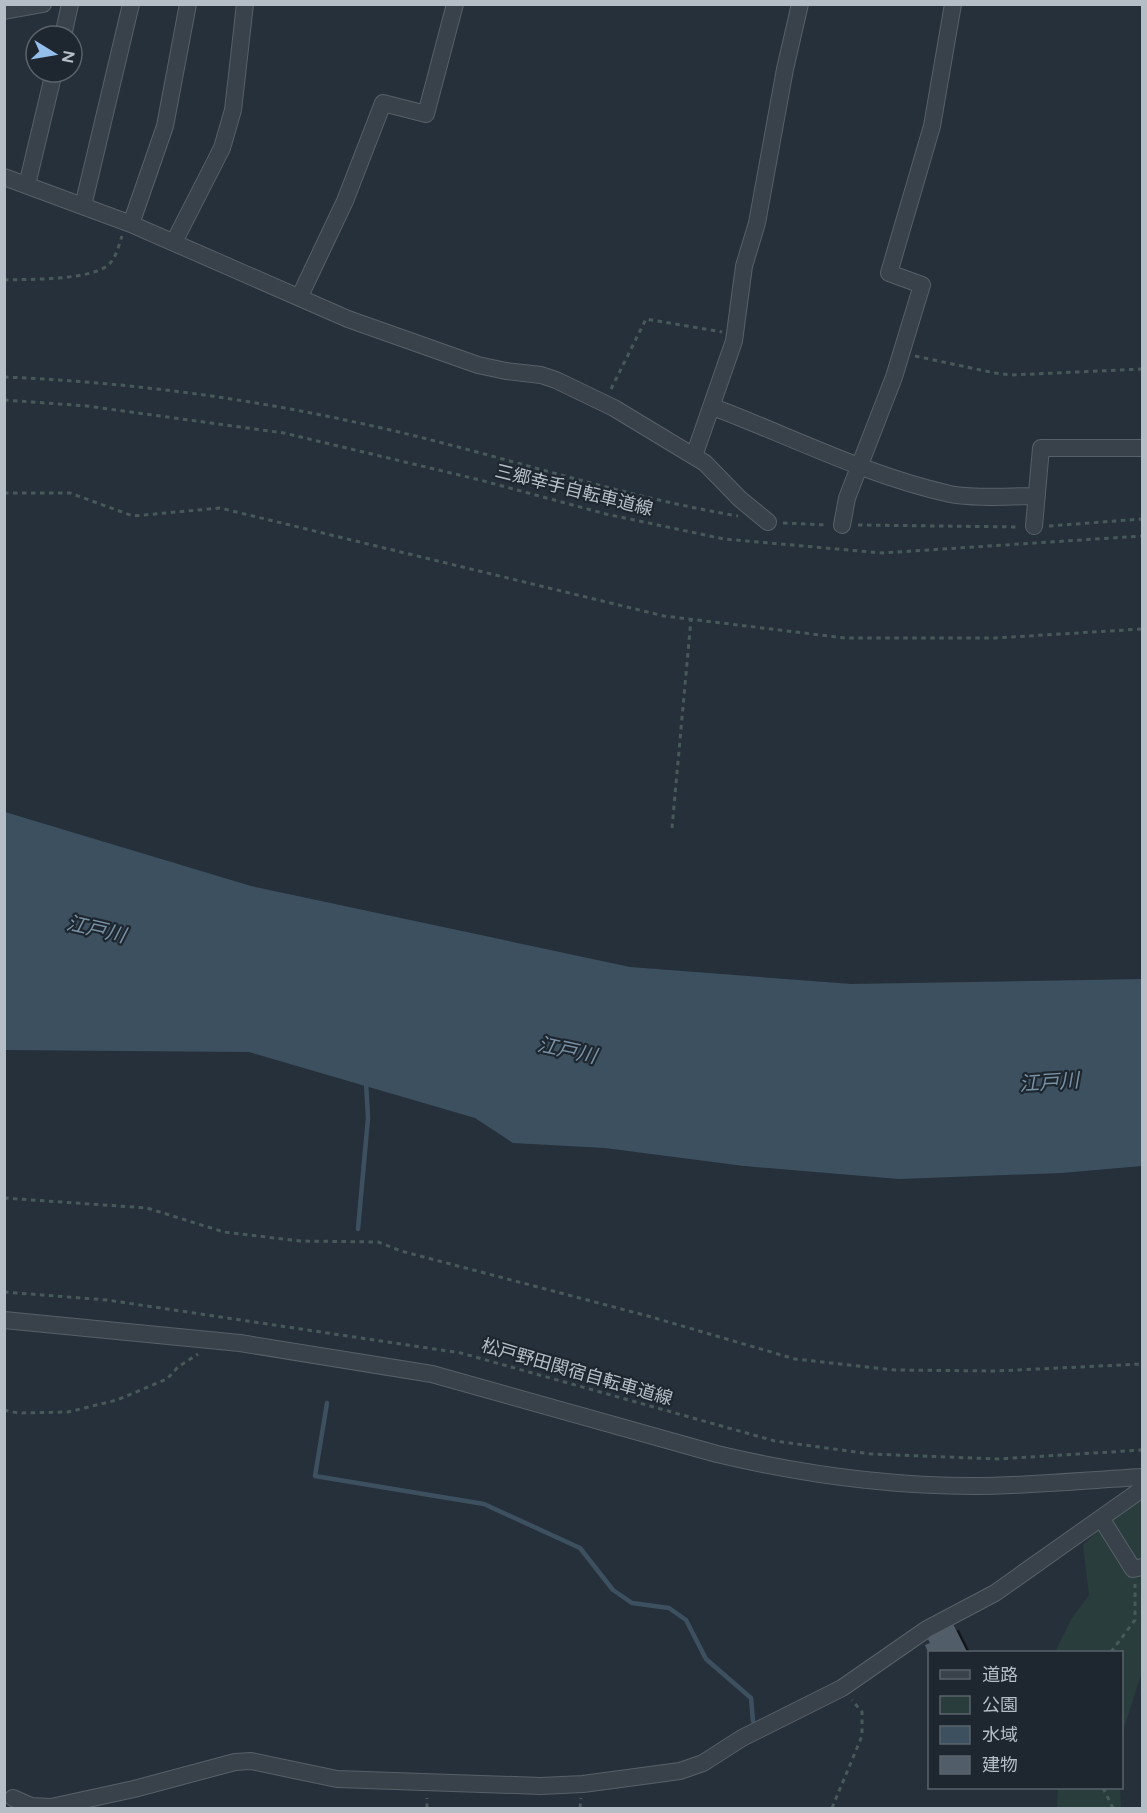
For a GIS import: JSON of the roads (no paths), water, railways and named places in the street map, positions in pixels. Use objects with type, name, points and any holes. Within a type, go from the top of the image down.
[{"type":"street","points":[[5,11],[43,4]]},
{"type":"street","points":[[66,24],[70,4]]},
{"type":"street","points":[[83,206],[130,4]]},
{"type":"street","points":[[129,223],[165,126],[188,4]]},
{"type":"street","points":[[174,242],[222,148],[233,110],[245,4]]},
{"type":"street","points":[[300,296],[345,201],[383,103],[426,114],[455,4]]},
{"type":"street","points":[[694,456],[713,407],[735,335],[740,290],[757,223],[800,4]]},
{"type":"street","points":[[842,525],[847,498],[901,353],[922,285],[889,273],[932,126],[953,4]]},
{"type":"street","points":[[27,185],[51,84]]},
{"type":"street","points":[[4,177],[129,223],[348,319],[478,365],[541,375],[604,403],[694,456],[768,522]]},
{"type":"street","points":[[713,407],[859,464],[952,494],[1036,496]]},
{"type":"street","points":[[1034,526],[1041,448],[1143,448]]},
{"type":"street","points":[[4,1320],[220,1340],[432,1374],[717,1454],[801,1472],[864,1480],[975,1486],[1143,1477]]},
{"type":"street","points":[[13,1798],[30,1806],[51,1807],[134,1789],[235,1762],[251,1761],[337,1779],[541,1786],[638,1778],[680,1771],[703,1763],[742,1738],[842,1688],[927,1629],[995,1593],[1143,1489]]},
{"type":"street","points":[[1101,1518],[1133,1569],[1139,1571]]},
{"type":"water","name":"江戸川","points":[[5,812],[251,886],[630,967],[851,984],[1142,979],[1142,1166],[1061,1173],[899,1179],[744,1166],[605,1148],[513,1143],[475,1118],[249,1052],[5,1050]]},
{"type":"waterway","points":[[358,1229],[368,1118],[366,1082]]},
{"type":"waterway","points":[[327,1403],[315,1476],[484,1504],[580,1548],[613,1590],[632,1603],[669,1608],[686,1620],[706,1659],[751,1698],[753,1721]]}]
